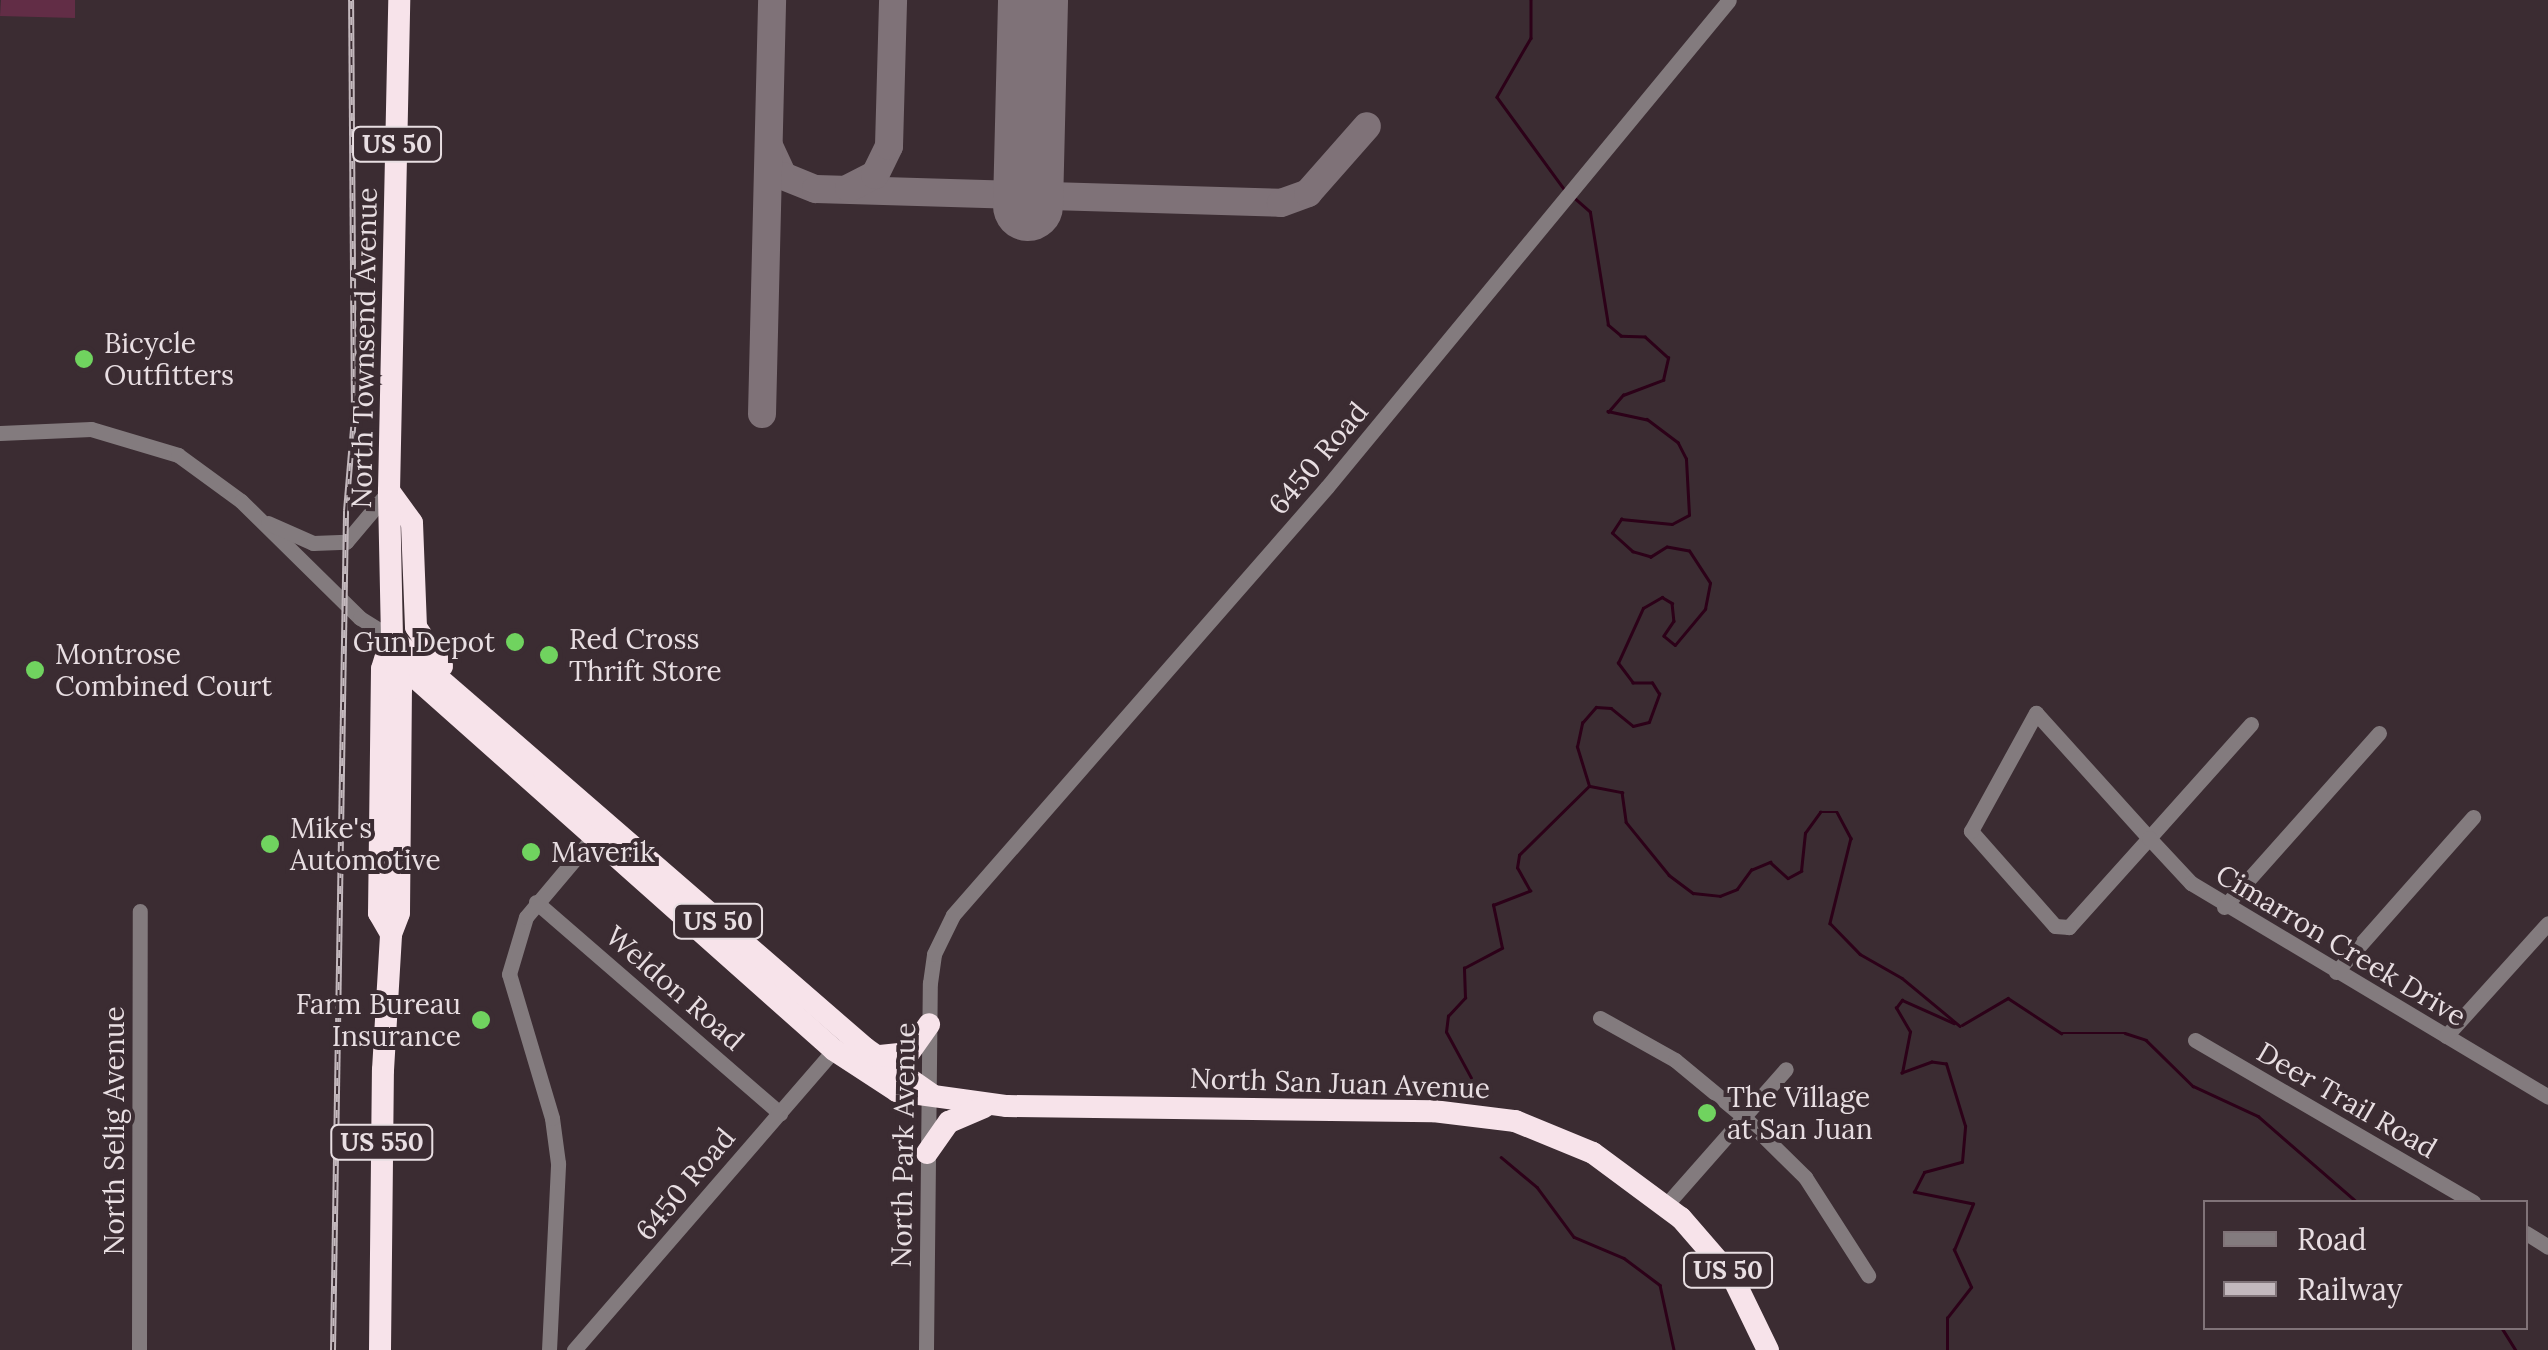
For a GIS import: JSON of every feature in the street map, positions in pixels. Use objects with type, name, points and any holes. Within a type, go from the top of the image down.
[{"type":"highway","name":"North Townsend Avenue","points":[[380,1350],[391,934],[399,913],[402,689],[392,638],[389,490],[399,0]]},
{"type":"highway","name":"US 50","points":[[389,490],[412,524],[412,610],[426,647],[513,736]]},
{"type":"highway","name":"North Townsend Avenue","points":[[391,934],[379,914],[382,669],[392,638]]},
{"type":"highway","name":"North San Juan Avenue","points":[[392,638],[409,672],[450,709],[834,1050],[900,1093],[931,1094],[989,1105],[1489,1115],[1565,1139],[1666,1205],[1733,1278],[1768,1350]]},
{"type":"highway","name":"North San Juan Avenue","points":[[392,638],[513,736],[875,1054],[931,1094]]},
{"type":"highway","points":[[400,828],[408,811],[409,729],[427,708],[450,709]]},
{"type":"highway","points":[[875,1054],[890,1059],[909,1054],[930,1024]]},
{"type":"highway","points":[[927,1153],[949,1122],[989,1105]]},
{"type":"street","name":"6450 Road","points":[[939,942],[971,894],[1327,487],[1583,172],[1729,0]]},
{"type":"street","points":[[0,433],[91,429],[159,446],[200,469],[360,618],[392,638]]},
{"type":"street","points":[[258,519],[312,543],[346,542],[389,490]]},
{"type":"street","points":[[2149,838],[2036,713],[1972,825],[1976,839],[2061,930],[2149,838],[2252,724]]},
{"type":"street","points":[[2224,906],[2379,733]]},
{"type":"street","points":[[2336,972],[2473,816]]},
{"type":"street","points":[[549,1350],[558,1163],[552,1118],[509,974],[518,932],[536,902],[595,835]]},
{"type":"street","name":"Cimarron Creek Drive","points":[[2149,838],[2190,884],[2224,906],[2548,1096]]},
{"type":"street","name":"Weldon Road","points":[[536,902],[780,1113]]},
{"type":"street","name":"North Selig Avenue","points":[[139,1350],[140,911]]},
{"type":"street","points":[[2446,1036],[2548,923]]},
{"type":"street","name":"North Park Avenue","points":[[926,1350],[930,1024],[939,942]]},
{"type":"street","points":[[1600,1018],[1675,1060],[1744,1117],[1805,1176],[1868,1275]]},
{"type":"street","name":"Deer Trail Road","points":[[2196,1040],[2469,1200]]},
{"type":"street","name":"6450 Road","points":[[574,1350],[834,1050]]},
{"type":"street","points":[[1666,1205],[1786,1069]]},
{"type":"shaded area","points":[[1,0],[75,0],[75,18],[0,16]]},
{"type":"waterway","points":[[1531,0],[1531,38],[1497,97],[1564,189]]},
{"type":"waterway","points":[[1471,1078],[1446,1032],[1448,1016],[1465,998],[1464,968],[1502,948],[1493,905],[1530,891],[1517,868],[1519,855],[1589,786],[1577,747],[1582,723],[1596,707],[1611,708],[1633,726],[1649,722],[1659,694],[1652,683],[1633,683],[1618,663],[1643,608],[1662,597],[1672,603],[1674,621],[1664,636],[1675,645],[1705,609],[1710,583],[1689,551],[1667,547],[1651,557],[1633,552],[1612,533],[1621,519],[1672,524],[1689,515],[1686,459],[1678,443],[1647,420],[1608,412],[1623,395],[1663,380],[1668,358],[1645,337],[1621,336],[1608,325],[1590,212],[1574,198]]},
{"type":"waterway","points":[[1590,786],[1622,792],[1626,822],[1669,875],[1693,893],[1720,896],[1737,889],[1751,870],[1770,862],[1788,878],[1801,871],[1805,833],[1820,812],[1837,812],[1851,838],[1830,923],[1860,954],[1902,978],[1960,1026]]},
{"type":"waterway","points":[[1962,1025],[2008,998],[2061,1033],[2125,1033],[2146,1040],[2193,1086],[2258,1116],[2355,1200]]},
{"type":"waterway","points":[[1947,1350],[1947,1318],[1971,1287],[1954,1250],[1973,1204],[1914,1192],[1924,1172],[1962,1162],[1965,1126],[1946,1064],[1932,1062],[1902,1073],[1910,1032],[1896,1008],[1902,1000],[1954,1023]]},
{"type":"waterway","points":[[1501,1157],[1537,1187],[1574,1237],[1624,1258],[1660,1285],[1674,1350]]},
{"type":"waterway","points":[[2503,1330],[2516,1350]]},
{"type":"taxiway","points":[[762,414],[772,0]]},
{"type":"taxiway","points":[[849,188],[875,175],[889,146],[893,0]]},
{"type":"taxiway","points":[[769,146],[783,176],[816,189],[1281,203],[1308,193],[1367,126]]},
{"type":"runway","points":[[1028,206],[1033,0]]},
{"type":"railway","points":[[333,1350],[346,511],[354,417],[351,0]]},
{"type":"place","name":"Bicycle Outfitters","points":[[84,359]]},
{"type":"place","name":"Gun Depot","points":[[515,642]]},
{"type":"place","name":"Red Cross Thrift Store","points":[[549,655]]},
{"type":"place","name":"Montrose Combined Court","points":[[35,670]]},
{"type":"place","name":"Mike's Automotive","points":[[270,844]]},
{"type":"place","name":"Maverik","points":[[531,852]]},
{"type":"place","name":"Farm Bureau Insurance","points":[[481,1020]]},
{"type":"place","name":"The Village at San Juan","points":[[1707,1113]]}]
